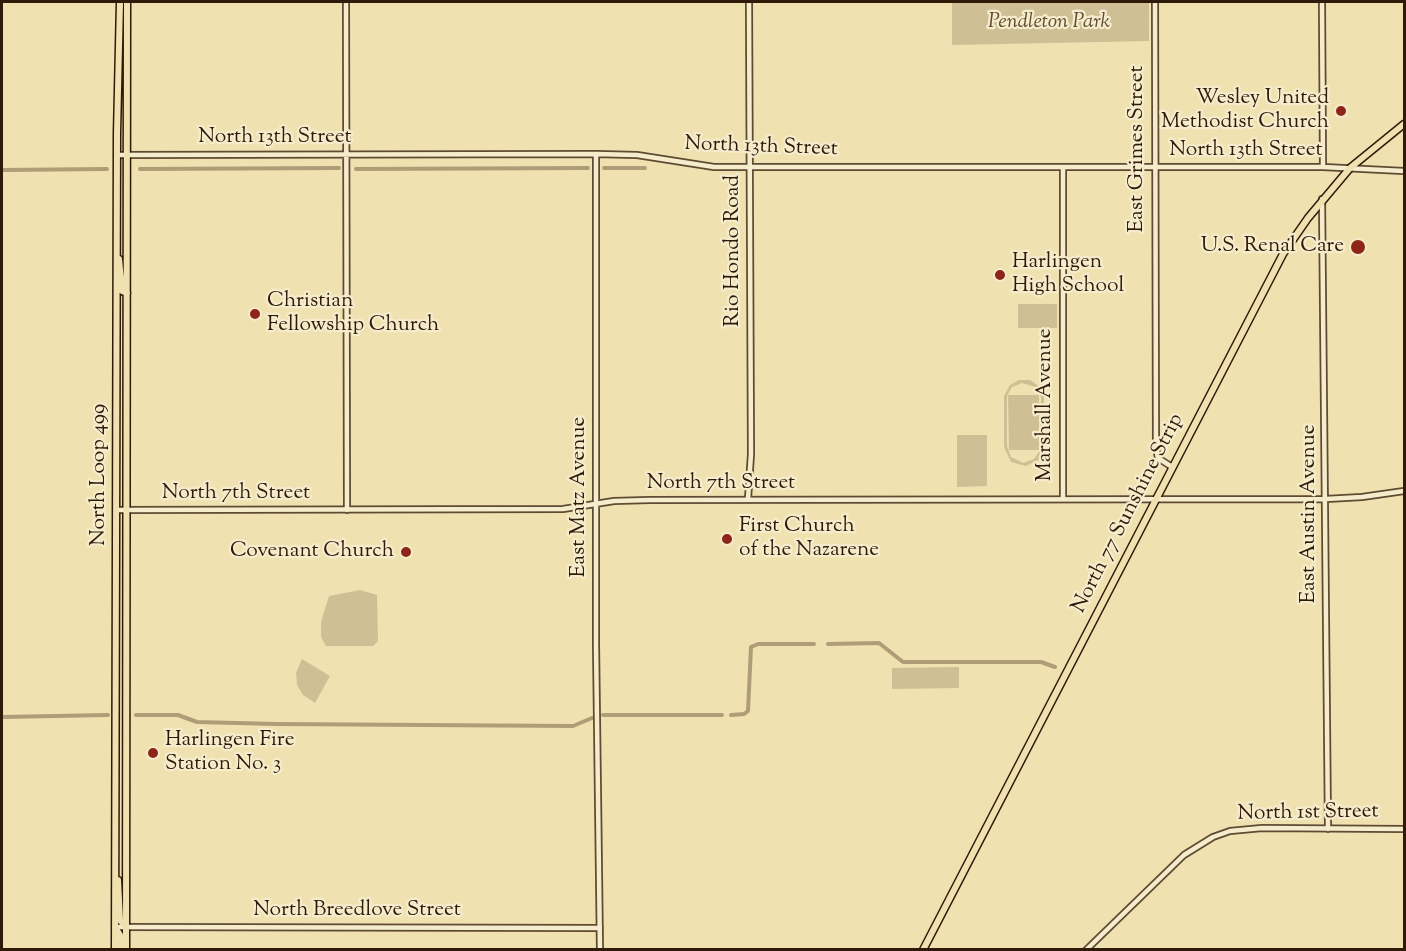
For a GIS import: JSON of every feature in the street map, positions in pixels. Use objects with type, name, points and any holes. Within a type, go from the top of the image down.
[{"type":"main road","name":"North Loop 499","points":[[115,950],[117,154],[120,2]]},
{"type":"main road","name":"North Loop 499","points":[[126,950],[127,2]]},
{"type":"main road","points":[[120,13],[123,15],[124,50],[128,68]]},
{"type":"main road","name":"North 77 Sunshine Strip","points":[[923,950],[1283,254],[1322,199],[1350,168],[1404,124]]},
{"type":"main road","points":[[117,253],[121,269],[122,291],[128,294]]},
{"type":"main road","points":[[116,759],[126,758]]},
{"type":"main road","points":[[115,862],[120,894],[120,920],[126,927]]},
{"type":"main road","points":[[115,927],[120,935],[120,950]]},
{"type":"street","points":[[346,2],[347,510]]},
{"type":"street","name":"Rio Hondo Road","points":[[748,500],[749,2]]},
{"type":"street","name":"East Grimes Street","points":[[1155,2],[1156,448],[1158,458],[1172,467]]},
{"type":"street","points":[[1322,2],[1323,167]]},
{"type":"street","name":"North 13th Street","points":[[117,154],[596,154],[637,155],[714,167],[1323,167],[1404,171]]},
{"type":"street","name":"East Matz Avenue","points":[[596,154],[600,950]]},
{"type":"street","name":"Marshall Avenue","points":[[1063,168],[1063,498]]},
{"type":"street","name":"East Austin Avenue","points":[[1322,199],[1328,830]]},
{"type":"street","name":"North 7th Street","points":[[117,510],[563,509],[623,501],[1326,499],[1404,491]]},
{"type":"street","name":"North 1st Street","points":[[1086,950],[1189,852],[1212,837],[1230,831],[1252,829],[1404,829]]},
{"type":"street","name":"North Breedlove Street","points":[[115,927],[600,928]]},
{"type":"green space","name":"Pendleton Park","points":[[952,2],[1149,2],[1149,41],[952,45]]},
{"type":"green space","points":[[1018,304],[1057,304],[1057,328],[1018,328]]},
{"type":"green space","points":[[1019,380],[1030,380],[1040,387],[1041,383],[1044,383],[1044,457],[1026,466],[1011,462],[1004,447],[1004,396],[1010,385]],"holes":[[[1022,383],[1035,387],[1041,397],[1040,450],[1034,459],[1023,463],[1011,457],[1007,446],[1007,396],[1012,387]]]},
{"type":"green space","points":[[1008,395],[1039,395],[1039,450],[1009,450]]},
{"type":"green space","points":[[957,435],[987,435],[987,486],[957,487]]},
{"type":"green space","points":[[360,590],[377,595],[378,641],[373,646],[326,646],[321,637],[321,622],[329,596]]},
{"type":"green space","points":[[302,659],[330,676],[315,703],[303,695],[297,685],[296,673]]},
{"type":"green space","points":[[959,667],[959,688],[892,689],[892,668]]},
{"type":"waterway","points":[[140,169],[339,168]]},
{"type":"waterway","points":[[356,169],[588,168]]},
{"type":"waterway","points":[[604,168],[645,168]]},
{"type":"waterway","points":[[2,170],[107,169]]},
{"type":"waterway","points":[[828,644],[879,643],[903,662],[1041,662],[1055,667]]},
{"type":"waterway","points":[[731,715],[744,714],[748,711],[751,647],[758,644],[814,644]]},
{"type":"waterway","points":[[2,717],[108,715]]},
{"type":"waterway","points":[[136,715],[178,715],[197,722],[276,724],[573,726],[592,718]]},
{"type":"waterway","points":[[603,715],[722,715]]},
{"type":"place","name":"Wesley United Methodist Church","points":[[1341,111]]},
{"type":"place","name":"U.S. Renal Care","points":[[1358,247]]},
{"type":"place","name":"Harlingen High School","points":[[1000,275]]},
{"type":"place","name":"Christian Fellowship Church","points":[[255,314]]},
{"type":"place","name":"First Church of the Nazarene","points":[[727,539]]},
{"type":"place","name":"Covenant Church","points":[[406,552]]},
{"type":"place","name":"Harlingen Fire Station No. 3","points":[[153,753]]}]
